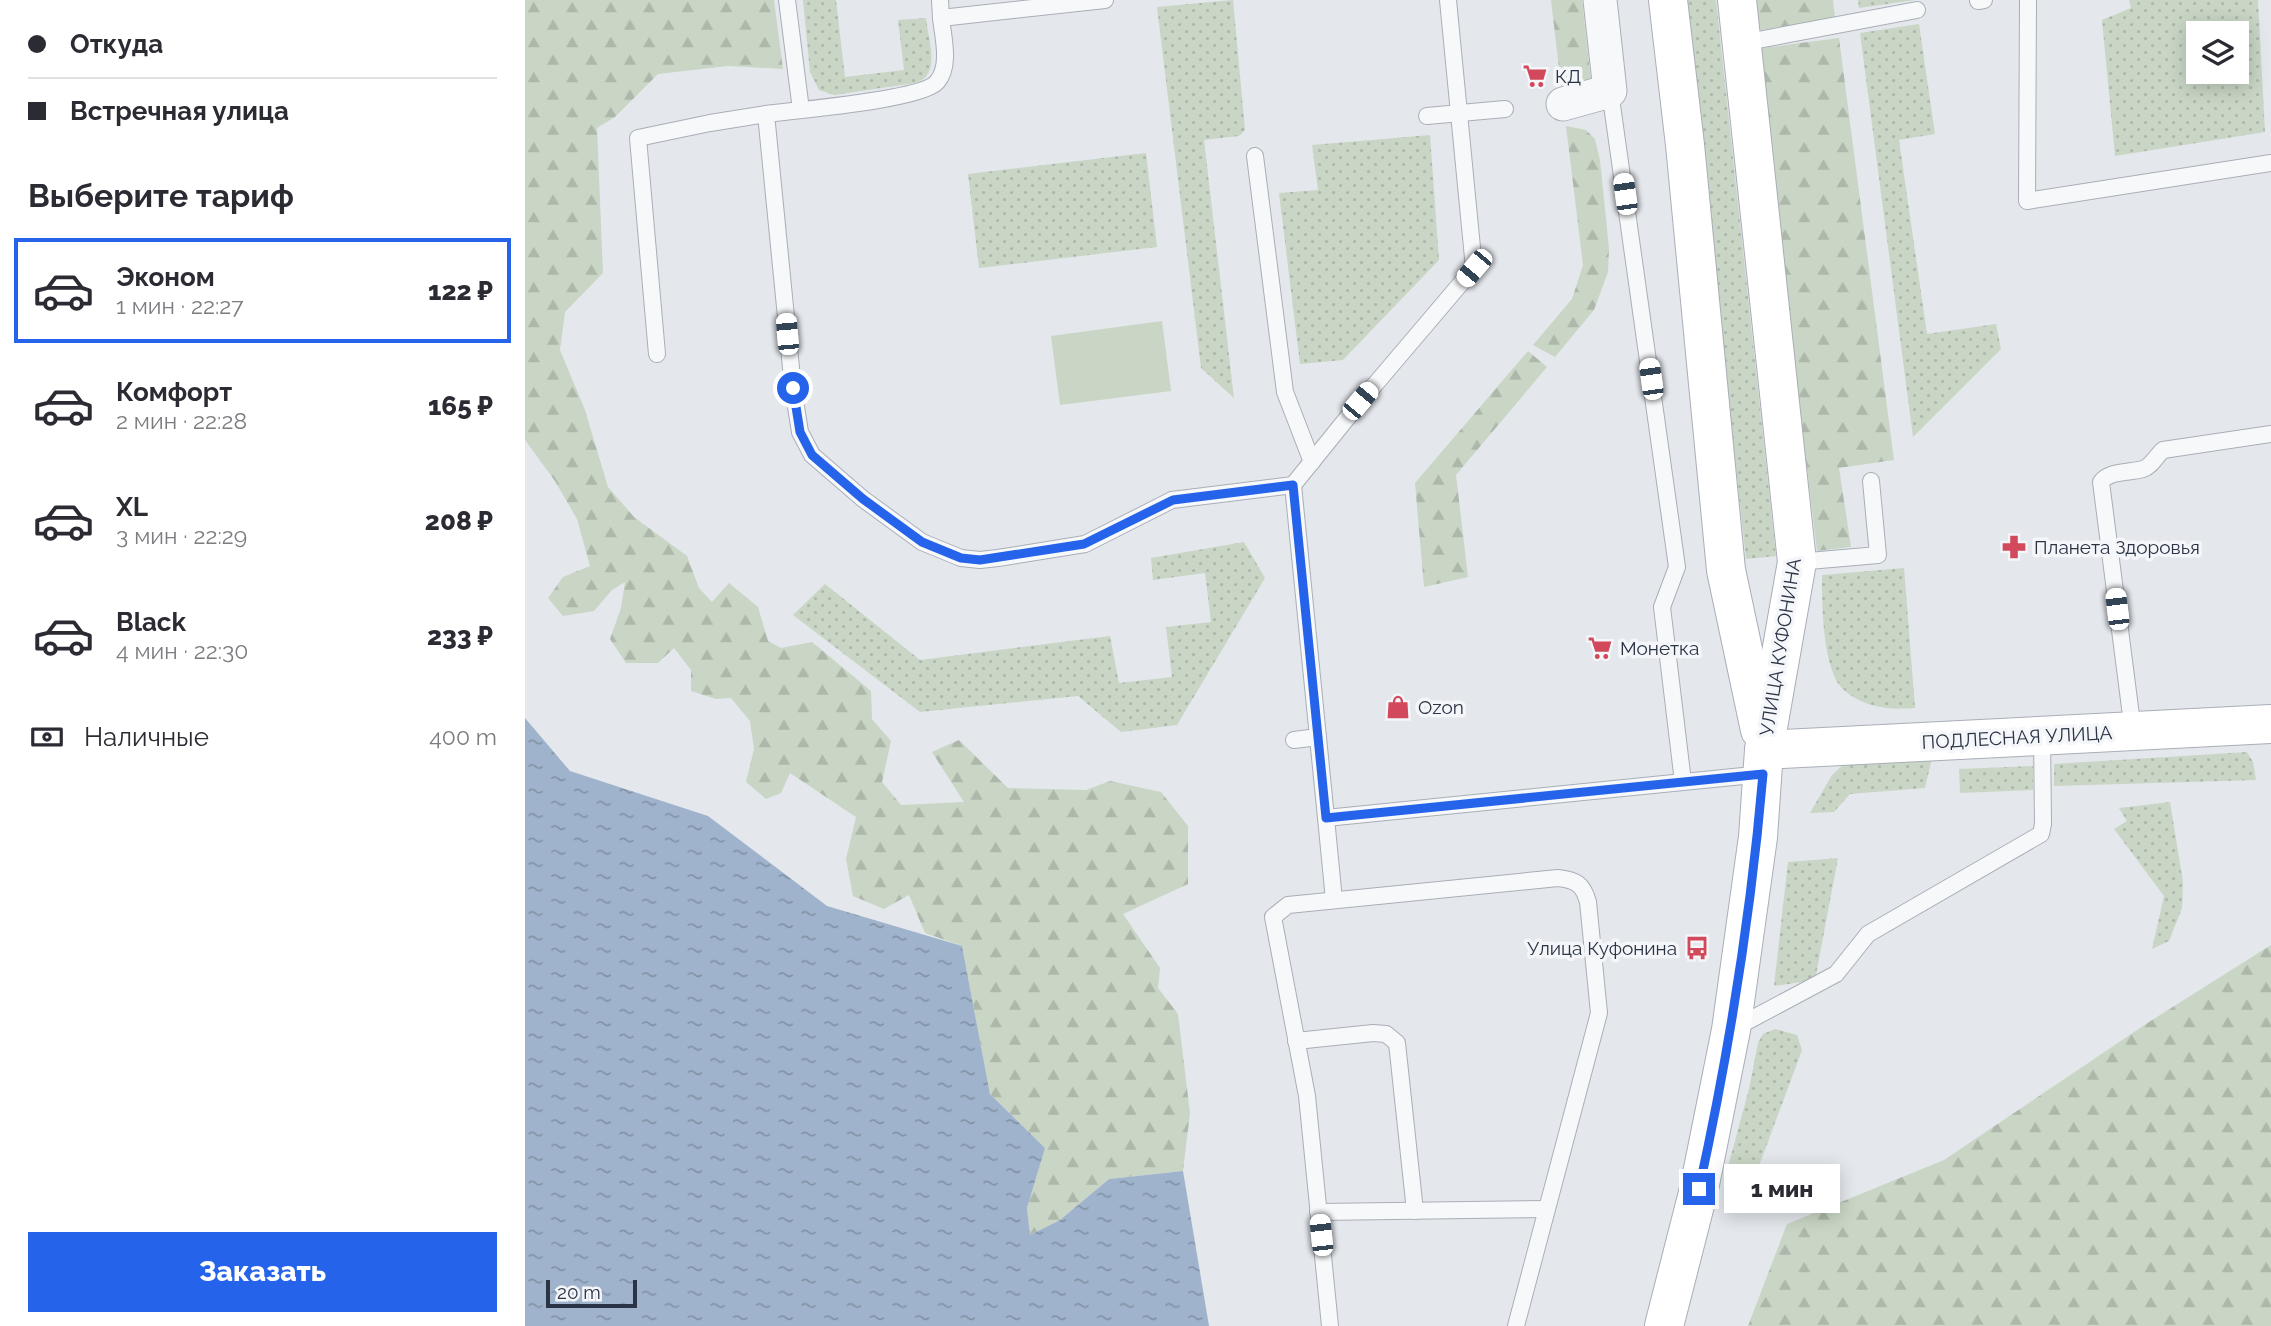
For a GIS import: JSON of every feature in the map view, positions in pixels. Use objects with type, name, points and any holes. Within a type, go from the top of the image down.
[{"type":"main road","name":"УЛИЦА КУФОНИНА","points":[[1668,0],[1685,145],[1725,569],[1763,762]]},
{"type":"main road","name":"УЛИЦА КУФОНИНА","points":[[1737,0],[1797,562],[1763,762]]},
{"type":"main road","name":"ПОДЛЕСНАЯ УЛИЦА","points":[[1763,762],[2042,736],[2271,724]]},
{"type":"main road","points":[[1664,1326],[1699,1189],[1731,1030],[1758,837],[1763,762]]},
{"type":"street","points":[[1563,104],[1610,90],[1600,0]]},
{"type":"lane","points":[[787,0],[801,110]]},
{"type":"lane","points":[[657,354],[638,138],[710,123],[900,96],[931,88],[944,69],[940,0]]},
{"type":"lane","points":[[941,18],[1031,4],[1105,0]]},
{"type":"lane","points":[[766,114],[793,388],[800,432],[812,455],[863,499],[922,542],[961,558],[998,558],[1084,544],[1173,500],[1293,485],[1360,401],[1474,268],[1448,0]]},
{"type":"lane","points":[[1978,1],[1984,0]]},
{"type":"lane","points":[[2028,0],[2027,201],[2271,163]]},
{"type":"lane","points":[[1742,43],[1917,9]]},
{"type":"lane","points":[[1610,90],[1677,567],[1663,607],[1683,782]]},
{"type":"lane","points":[[1427,116],[1505,109]]},
{"type":"lane","points":[[1255,156],[1285,392],[1312,462]]},
{"type":"lane","points":[[2133,731],[2101,482],[2104,477],[2112,474],[2149,467],[2163,450],[2271,434]]},
{"type":"lane","points":[[1797,562],[1878,555],[1871,481]]},
{"type":"lane","points":[[1293,485],[1334,900]]},
{"type":"lane","points":[[1731,1030],[1836,974],[1868,934],[2041,834],[2042,736]]},
{"type":"lane","points":[[1294,740],[1318,737]]},
{"type":"lane","points":[[1326,818],[1683,782],[1763,762]]},
{"type":"lane","points":[[1330,1326],[1307,1096],[1273,917],[1288,905],[1558,878],[1573,879],[1584,888],[1588,902],[1599,1013],[1516,1326]]},
{"type":"lane","points":[[1296,1041],[1373,1033],[1386,1034],[1397,1044],[1415,1210]]},
{"type":"lane","points":[[1318,1212],[1547,1209]]},
{"type":"green space","points":[[525,0],[774,0],[783,69],[728,66],[658,74],[615,117],[597,128],[603,273],[565,312],[560,350],[585,410],[608,487],[634,517],[687,556],[699,588],[712,602],[729,583],[758,607],[768,641],[781,648],[812,642],[871,691],[872,719],[891,741],[882,782],[901,805],[964,802],[932,752],[959,740],[1008,788],[1086,790],[1110,781],[1161,792],[1188,826],[1188,884],[1123,914],[1160,968],[1158,988],[1178,1014],[1190,1113],[1183,1171],[1109,1179],[1060,1220],[1030,1235],[1027,1208],[1045,1148],[990,1094],[962,946],[925,933],[909,895],[884,909],[853,896],[846,859],[856,817],[790,773],[781,793],[766,799],[746,782],[754,749],[750,721],[731,698],[716,699],[691,691],[691,670],[674,648],[658,663],[626,663],[610,639],[621,608],[625,582],[612,590],[594,611],[563,616],[548,598],[563,577],[590,566],[577,519],[555,481],[525,440]]},
{"type":"green space","points":[[803,0],[836,0],[845,77],[904,70],[898,20],[926,18],[931,46],[928,73],[915,83],[834,95],[819,90],[810,72]]},
{"type":"green space","points":[[1233,0],[1245,130],[1239,136],[1204,140],[1234,398],[1201,368],[1157,7]]},
{"type":"green space","points":[[1551,0],[1582,0],[1591,82],[1562,94]]},
{"type":"green space","points":[[1684,0],[1716,0],[1776,556],[1746,559]]},
{"type":"green space","points":[[1752,0],[1833,0],[1835,18],[1756,31]]},
{"type":"green space","points":[[1858,0],[1915,0],[1859,8]]},
{"type":"green space","points":[[2129,0],[2258,0],[2265,132],[2115,156],[2102,20],[2131,8]]},
{"type":"green space","points":[[1919,24],[1935,134],[1899,140],[1927,334],[1996,324],[2001,349],[1913,437],[1860,33]]},
{"type":"green space","points":[[1839,38],[1894,460],[1839,468],[1851,547],[1817,551],[1756,49]]},
{"type":"green space","points":[[1566,126],[1586,130],[1595,139],[1600,160],[1609,249],[1608,272],[1594,310],[1555,357],[1533,345],[1572,299],[1583,265]]},
{"type":"green space","points":[[1430,135],[1439,260],[1343,360],[1300,364],[1279,193],[1318,190],[1312,145]]},
{"type":"green space","points":[[1146,153],[1157,247],[979,268],[968,174]]},
{"type":"green space","points":[[1162,321],[1171,391],[1060,405],[1051,336]]},
{"type":"green space","points":[[1528,351],[1547,367],[1456,475],[1468,577],[1424,587],[1415,483]]},
{"type":"green space","points":[[1244,542],[1265,578],[1177,725],[1121,732],[1078,696],[920,712],[793,615],[825,584],[920,660],[1110,636],[1119,683],[1172,677],[1166,627],[1211,622],[1205,573],[1153,580],[1151,558]]},
{"type":"green space","points":[[1904,568],[1915,708],[1896,709],[1860,701],[1844,690],[1837,681],[1827,652],[1822,575]]},
{"type":"green space","points":[[2247,752],[2253,762],[2256,780],[2054,786],[2054,764]]},
{"type":"green space","points":[[1933,754],[1925,788],[1850,794],[1834,812],[1810,813],[1832,775],[1844,764]]},
{"type":"green space","points":[[2033,766],[2033,790],[1960,793],[1959,769]]},
{"type":"green space","points":[[2170,802],[2183,882],[2182,908],[2169,941],[2152,949],[2164,896],[2114,829],[2127,821],[2119,808]]},
{"type":"green space","points":[[1838,858],[1815,980],[1774,986],[1788,862]]},
{"type":"green space","points":[[2271,945],[2271,1326],[1748,1326],[1787,1224],[1944,1160],[2149,1022]]},
{"type":"green space","points":[[1775,1029],[1797,1035],[1802,1050],[1753,1182],[1746,1188],[1738,1189],[1725,1178],[1749,1089],[1758,1043],[1763,1034]]},
{"type":"water","points":[[525,718],[570,771],[708,816],[827,906],[962,946],[990,1094],[1045,1148],[1027,1208],[1030,1235],[1060,1220],[1109,1179],[1183,1171],[1209,1326],[525,1326]]},
{"type":"place","name":"КД","points":[[1535,76]]},
{"type":"place","name":"Планета Здоровья","points":[[2014,547]]},
{"type":"place","name":"Монетка","points":[[1600,648]]},
{"type":"place","name":"Ozon","points":[[1398,707]]},
{"type":"place","name":"Улица Куфонина","points":[[1697,948]]},
{"type":"route","points":[[793,388],[800,432],[812,455],[863,499],[922,542],[961,558],[998,558],[1084,544],[1173,500],[1293,485],[1326,818],[1763,774],[1758,837],[1731,1030],[1699,1189]]}]
